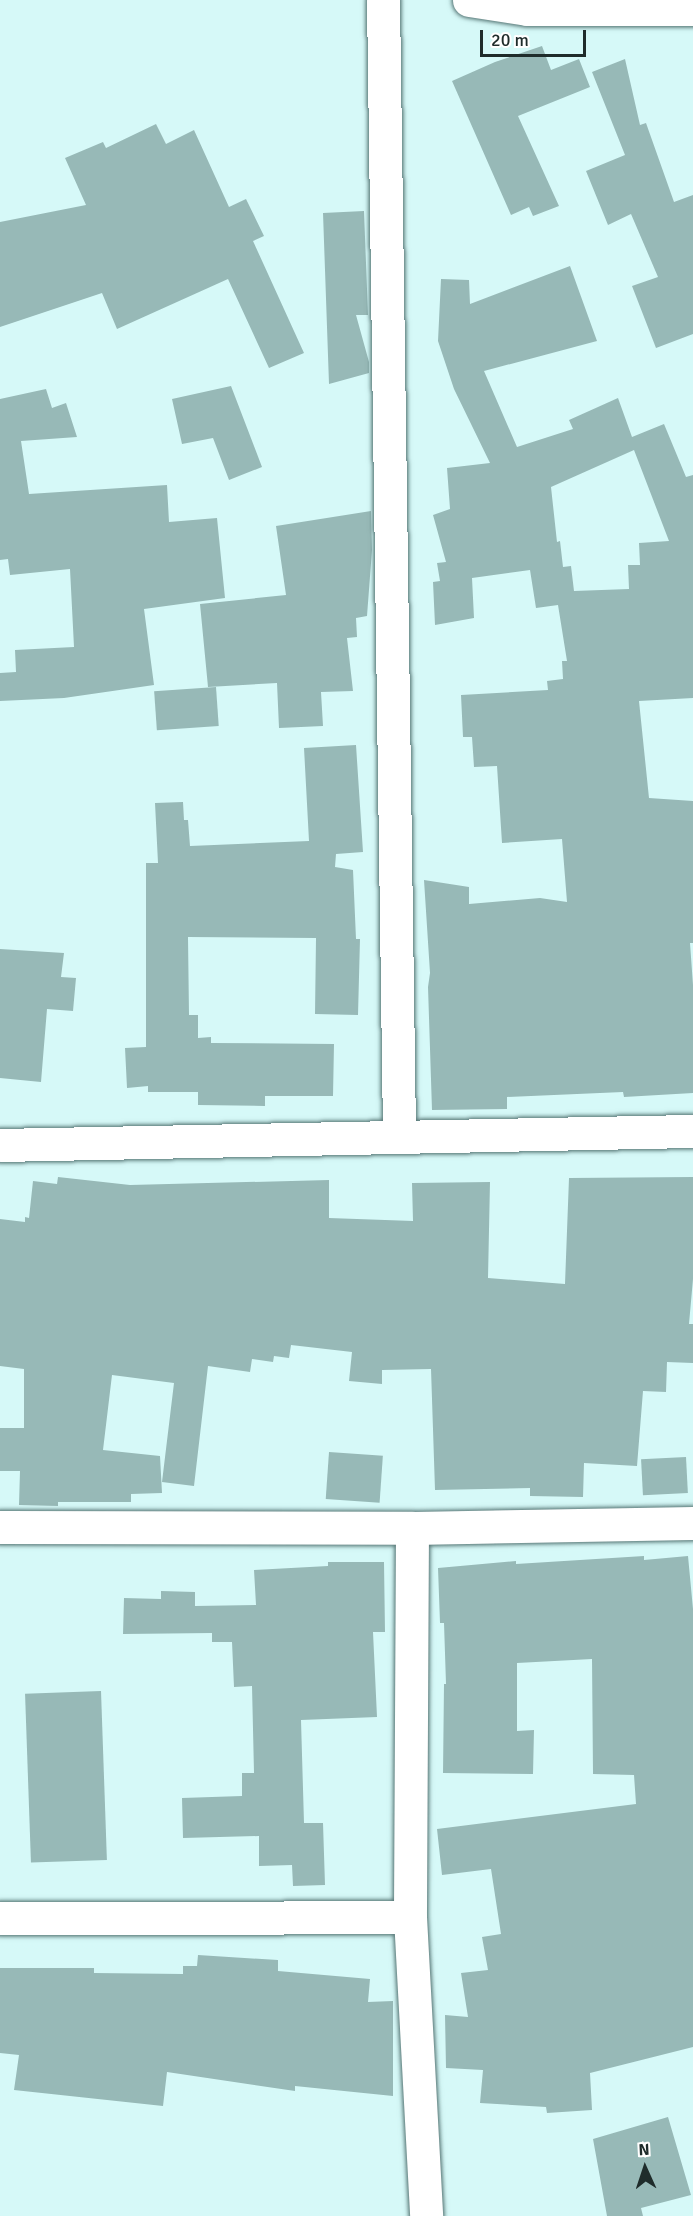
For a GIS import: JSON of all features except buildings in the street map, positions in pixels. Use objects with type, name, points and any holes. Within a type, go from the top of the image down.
[{"type":"street","points":[[383,0],[399,1136]]},
{"type":"street","points":[[469,0],[527,9],[693,9]]},
{"type":"street","points":[[0,1145],[693,1131]]},
{"type":"street","points":[[0,1527],[412,1528],[693,1523]]},
{"type":"street","points":[[412,1528],[410,1917],[426,2216]]},
{"type":"street","points":[[0,1918],[410,1917]]}]
